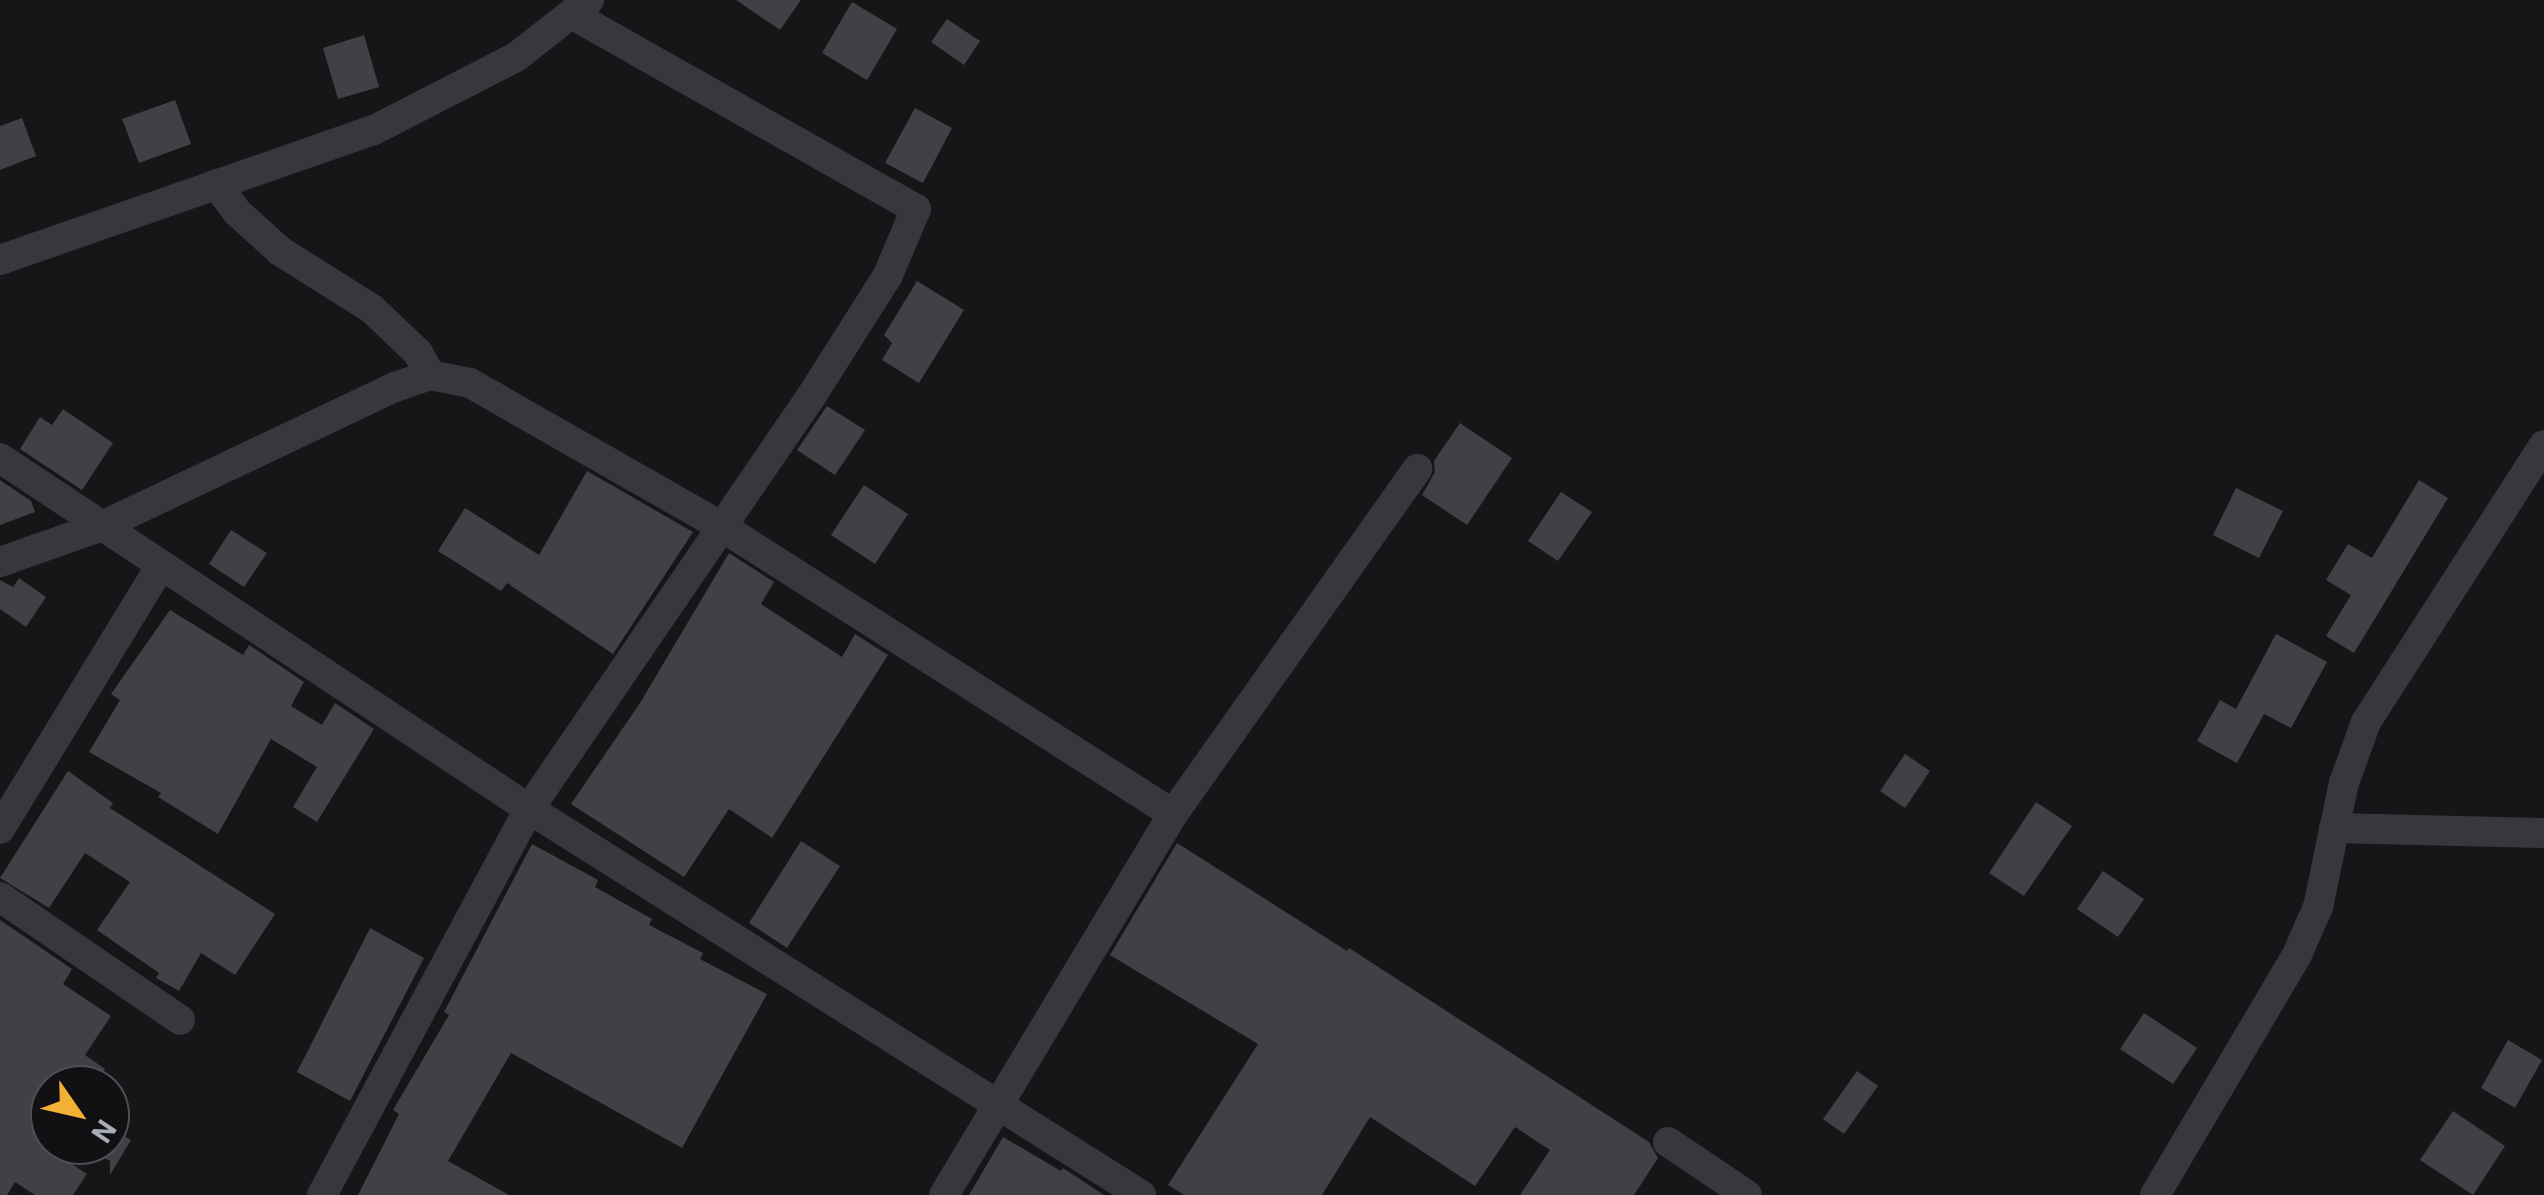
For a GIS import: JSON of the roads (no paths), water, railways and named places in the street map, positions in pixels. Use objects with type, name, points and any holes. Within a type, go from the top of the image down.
[{"type":"street","points":[[0,260],[374,130],[516,57],[581,8],[916,209],[887,277],[812,395],[719,525],[529,808],[322,1195]]},
{"type":"street","points":[[216,184],[237,212],[280,251],[372,309],[418,353],[430,375]]},
{"type":"street","points":[[0,562],[102,526],[430,375],[470,383],[719,525],[1173,814]]},
{"type":"street","points":[[2155,1195],[2296,957],[2318,908],[2352,756],[2366,722],[2544,445]]},
{"type":"street","points":[[0,458],[529,808],[1141,1195]]},
{"type":"street","points":[[944,1195],[1173,814],[1417,468]]},
{"type":"street","points":[[0,829],[161,564]]},
{"type":"street","points":[[2334,828],[2544,834]]},
{"type":"street","points":[[0,897],[180,1020]]},
{"type":"street","points":[[1668,1142],[1747,1195]]}]
